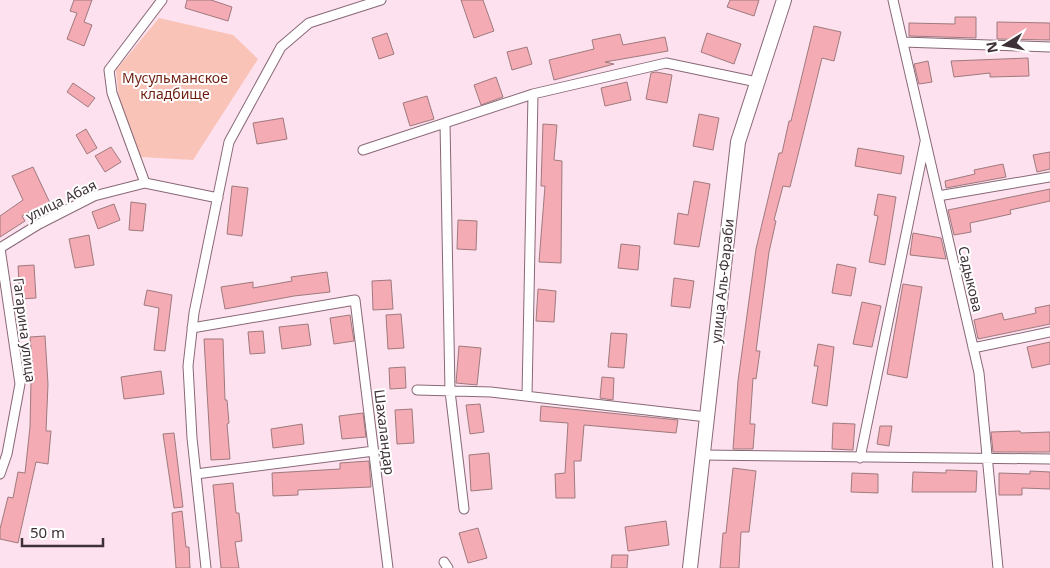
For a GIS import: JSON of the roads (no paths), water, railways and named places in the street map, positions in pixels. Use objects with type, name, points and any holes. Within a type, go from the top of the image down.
[{"type":"main road","name":"улица Аль-Фараби","points":[[690,568],[738,142],[784,0]]},
{"type":"street","points":[[145,183],[112,93],[109,70],[162,0]]},
{"type":"street","points":[[206,568],[196,474],[188,366],[192,328],[229,142],[281,46],[309,23],[381,0]]},
{"type":"street","name":"Садыкова","points":[[893,0],[979,373],[998,568]]},
{"type":"street","points":[[903,42],[1050,47]]},
{"type":"street","points":[[363,150],[533,94],[666,63],[757,82]]},
{"type":"street","points":[[526,396],[533,94]]},
{"type":"street","points":[[445,123],[450,391],[464,509]]},
{"type":"street","points":[[860,458],[926,139]]},
{"type":"street","points":[[938,196],[1050,177]]},
{"type":"street","name":"улица Абая","points":[[0,248],[39,224],[94,196],[145,183],[218,198]]},
{"type":"street","name":"Гагарина улица","points":[[0,248],[20,384],[7,454],[0,474]]},
{"type":"street","name":"Шахаландар","points":[[192,328],[355,300],[388,568]]},
{"type":"street","points":[[973,348],[1050,332]]},
{"type":"street","points":[[417,390],[526,396],[707,417]]},
{"type":"street","points":[[196,474],[374,450]]},
{"type":"street","points":[[702,455],[988,460],[1050,459]]},
{"type":"park label","name":"Мусульманское кладбище","points":[[175,86]]}]
